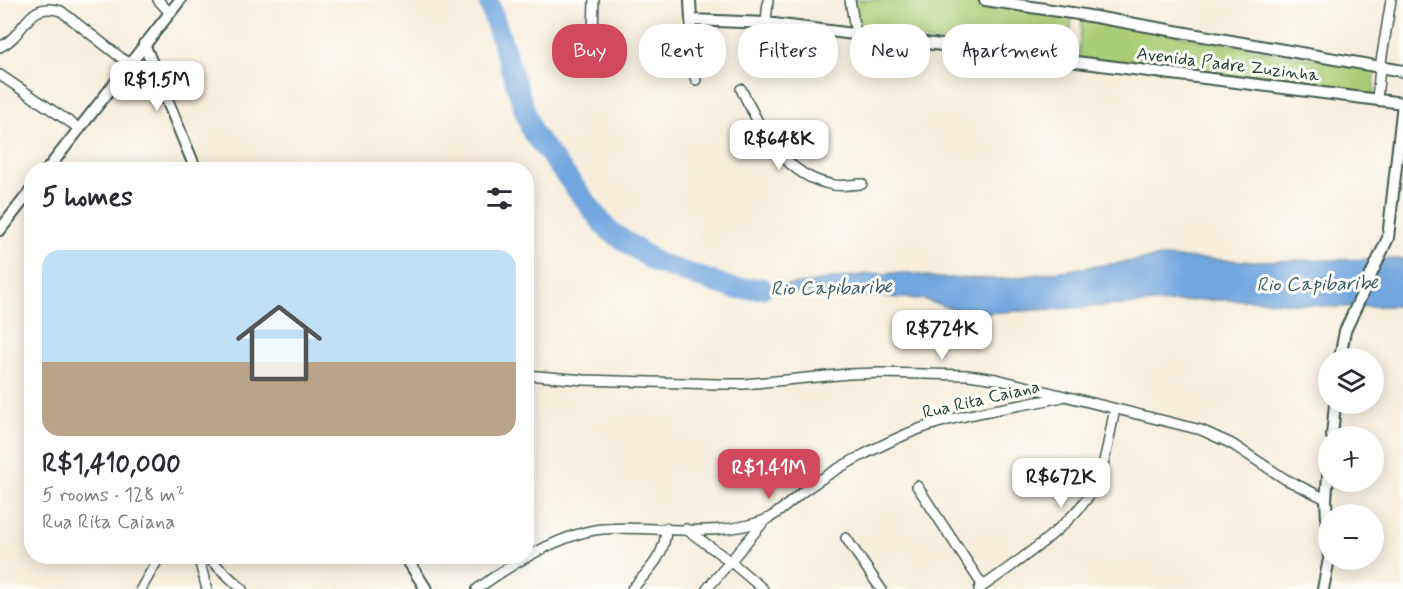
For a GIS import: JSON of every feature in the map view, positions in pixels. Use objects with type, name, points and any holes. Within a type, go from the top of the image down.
[{"type":"street","points":[[158,0],[170,13]]},
{"type":"street","points":[[53,162],[180,0]]},
{"type":"street","points":[[593,24],[594,0]]},
{"type":"street","points":[[690,0],[692,70],[696,80]]},
{"type":"street","points":[[766,23],[768,0]]},
{"type":"street","points":[[850,0],[854,24]]},
{"type":"street","points":[[985,0],[1040,4],[1403,71]]},
{"type":"street","points":[[1377,99],[1391,0]]},
{"type":"street","points":[[0,47],[12,40],[34,10],[51,6],[61,11],[129,64]]},
{"type":"street","name":"Avenida Padre Zuzinha","points":[[691,20],[766,23],[850,33]]},
{"type":"street","name":"Avenida Padre Zuzinha","points":[[930,43],[1403,103]]},
{"type":"street","points":[[144,44],[193,162]]},
{"type":"street","points":[[0,75],[80,129]]},
{"type":"street","points":[[741,88],[758,122],[780,155],[806,176],[835,185],[862,184]]},
{"type":"street","points":[[1342,348],[1345,331],[1388,238],[1403,103]]},
{"type":"street","points":[[0,230],[24,199]]},
{"type":"street","points":[[534,376],[584,380],[717,384],[777,382],[848,374],[968,375],[996,379],[1182,425],[1218,437],[1285,479],[1326,499]]},
{"type":"street","name":"Rua Rita Caiana","points":[[534,554],[584,532],[601,529],[728,529],[766,519],[832,472],[858,457],[924,428],[950,420],[1065,397]]},
{"type":"street","points":[[917,486],[981,588],[1062,525],[1087,501],[1100,473],[1115,409]]},
{"type":"street","points":[[1323,589],[1329,559],[1327,492]]},
{"type":"street","points":[[707,589],[766,519]]},
{"type":"street","points":[[632,589],[656,562],[664,547],[666,528]]},
{"type":"street","points":[[686,529],[763,589]]},
{"type":"street","points":[[846,538],[881,589]]},
{"type":"street","points":[[141,589],[155,564]]},
{"type":"street","points":[[200,564],[207,589]]},
{"type":"street","points":[[215,564],[242,589]]},
{"type":"street","points":[[410,564],[426,589]]},
{"type":"street","name":"Rua Rita Caiana","points":[[477,589],[515,564]]},
{"type":"green space","points":[[853,0],[960,0],[1072,16],[1071,24],[942,24],[942,43],[930,41],[930,24],[857,24]]},
{"type":"green space","points":[[1082,18],[1375,70],[1374,96],[1079,59]]},
{"type":"water","points":[[1162,257],[1248,261],[1403,259],[1403,306],[1334,307],[1258,300],[1206,300],[968,314],[922,299],[735,289],[808,283],[867,274],[909,273],[938,278],[1005,279]]},
{"type":"waterway","name":"Rio Capibaribe","points":[[488,0],[532,132],[607,229],[657,263],[735,289],[762,288]]}]
